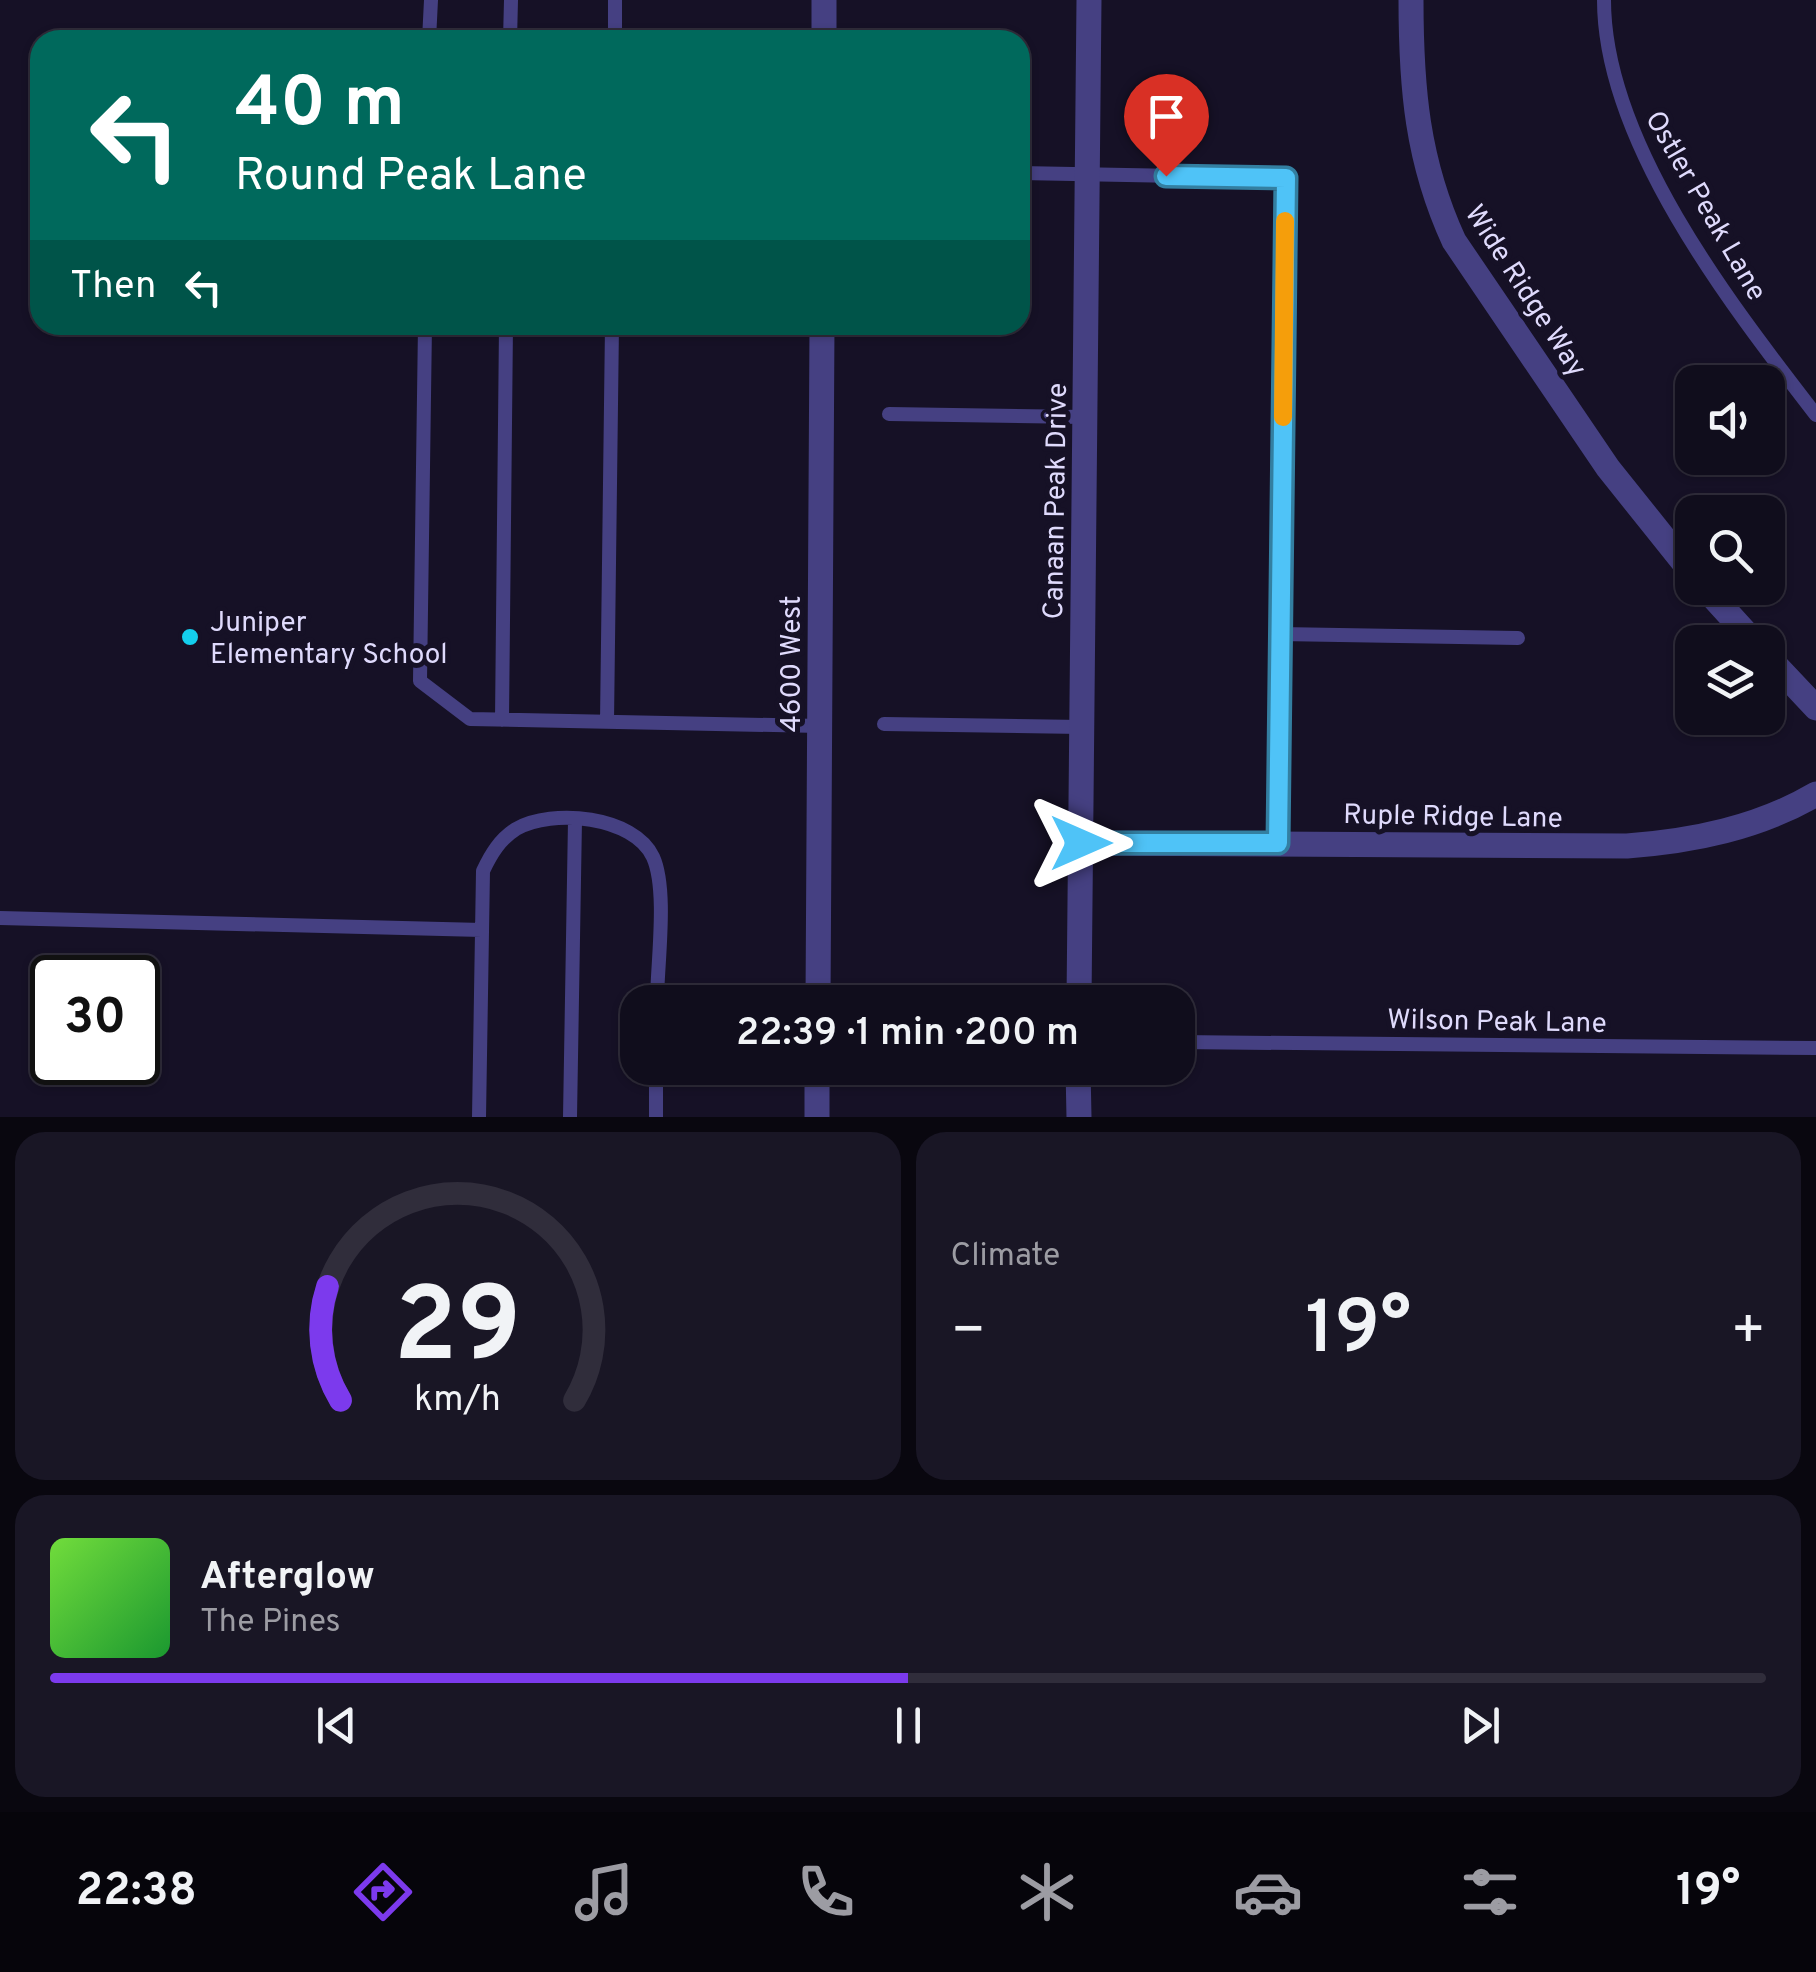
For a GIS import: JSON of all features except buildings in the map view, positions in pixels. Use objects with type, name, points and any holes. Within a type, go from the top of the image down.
[{"type":"street","points":[[824,0],[824,30]]},
{"type":"street","name":"Canaan Peak Drive","points":[[1079,985],[1089,0]]},
{"type":"street","name":"Wide Ridge Way","points":[[1411,0],[1416,126],[1436,202],[1454,241],[1608,468],[1675,551]]},
{"type":"street","name":"4600 West","points":[[818,985],[822,335]]},
{"type":"street","points":[[1720,605],[1739,625]]},
{"type":"street","points":[[1785,675],[1816,708]]},
{"type":"street","name":"Ruple Ridge Lane","points":[[1081,843],[1671,843],[1745,825],[1816,794]]},
{"type":"street","points":[[817,1117],[818,1085]]},
{"type":"street","points":[[1078,1085],[1079,1117]]},
{"type":"lane","points":[[430,30],[431,0]]},
{"type":"lane","points":[[510,0],[510,30]]},
{"type":"lane","points":[[615,30],[616,0]]},
{"type":"lane","name":"Ostler Peak Lane","points":[[1604,0],[1610,72],[1628,120],[1711,268],[1816,414]]},
{"type":"lane","points":[[1030,173],[1286,178],[1278,843]]},
{"type":"lane","points":[[425,335],[420,681],[470,719],[820,726]]},
{"type":"lane","points":[[502,720],[506,335]]},
{"type":"lane","points":[[607,722],[612,335]]},
{"type":"lane","points":[[888,414],[1084,417]]},
{"type":"lane","points":[[1280,634],[1518,638]]},
{"type":"lane","points":[[884,724],[1082,726]]},
{"type":"lane","points":[[570,1117],[575,820]]},
{"type":"lane","points":[[479,1117],[483,871],[503,839],[535,821],[575,820],[604,821],[640,837],[658,870],[657,985]]},
{"type":"lane","points":[[0,918],[482,930]]},
{"type":"lane","name":"Wilson Peak Lane","points":[[1195,1042],[1816,1048]]},
{"type":"lane","points":[[656,1085],[656,1117]]},
{"type":"slow traffic","points":[[1283,417],[1285,221]]},
{"type":"place","name":"Juniper Elementary School","points":[[190,637]]},
{"type":"route","points":[[1081,843],[1278,843],[1286,178],[1166,176]]}]
